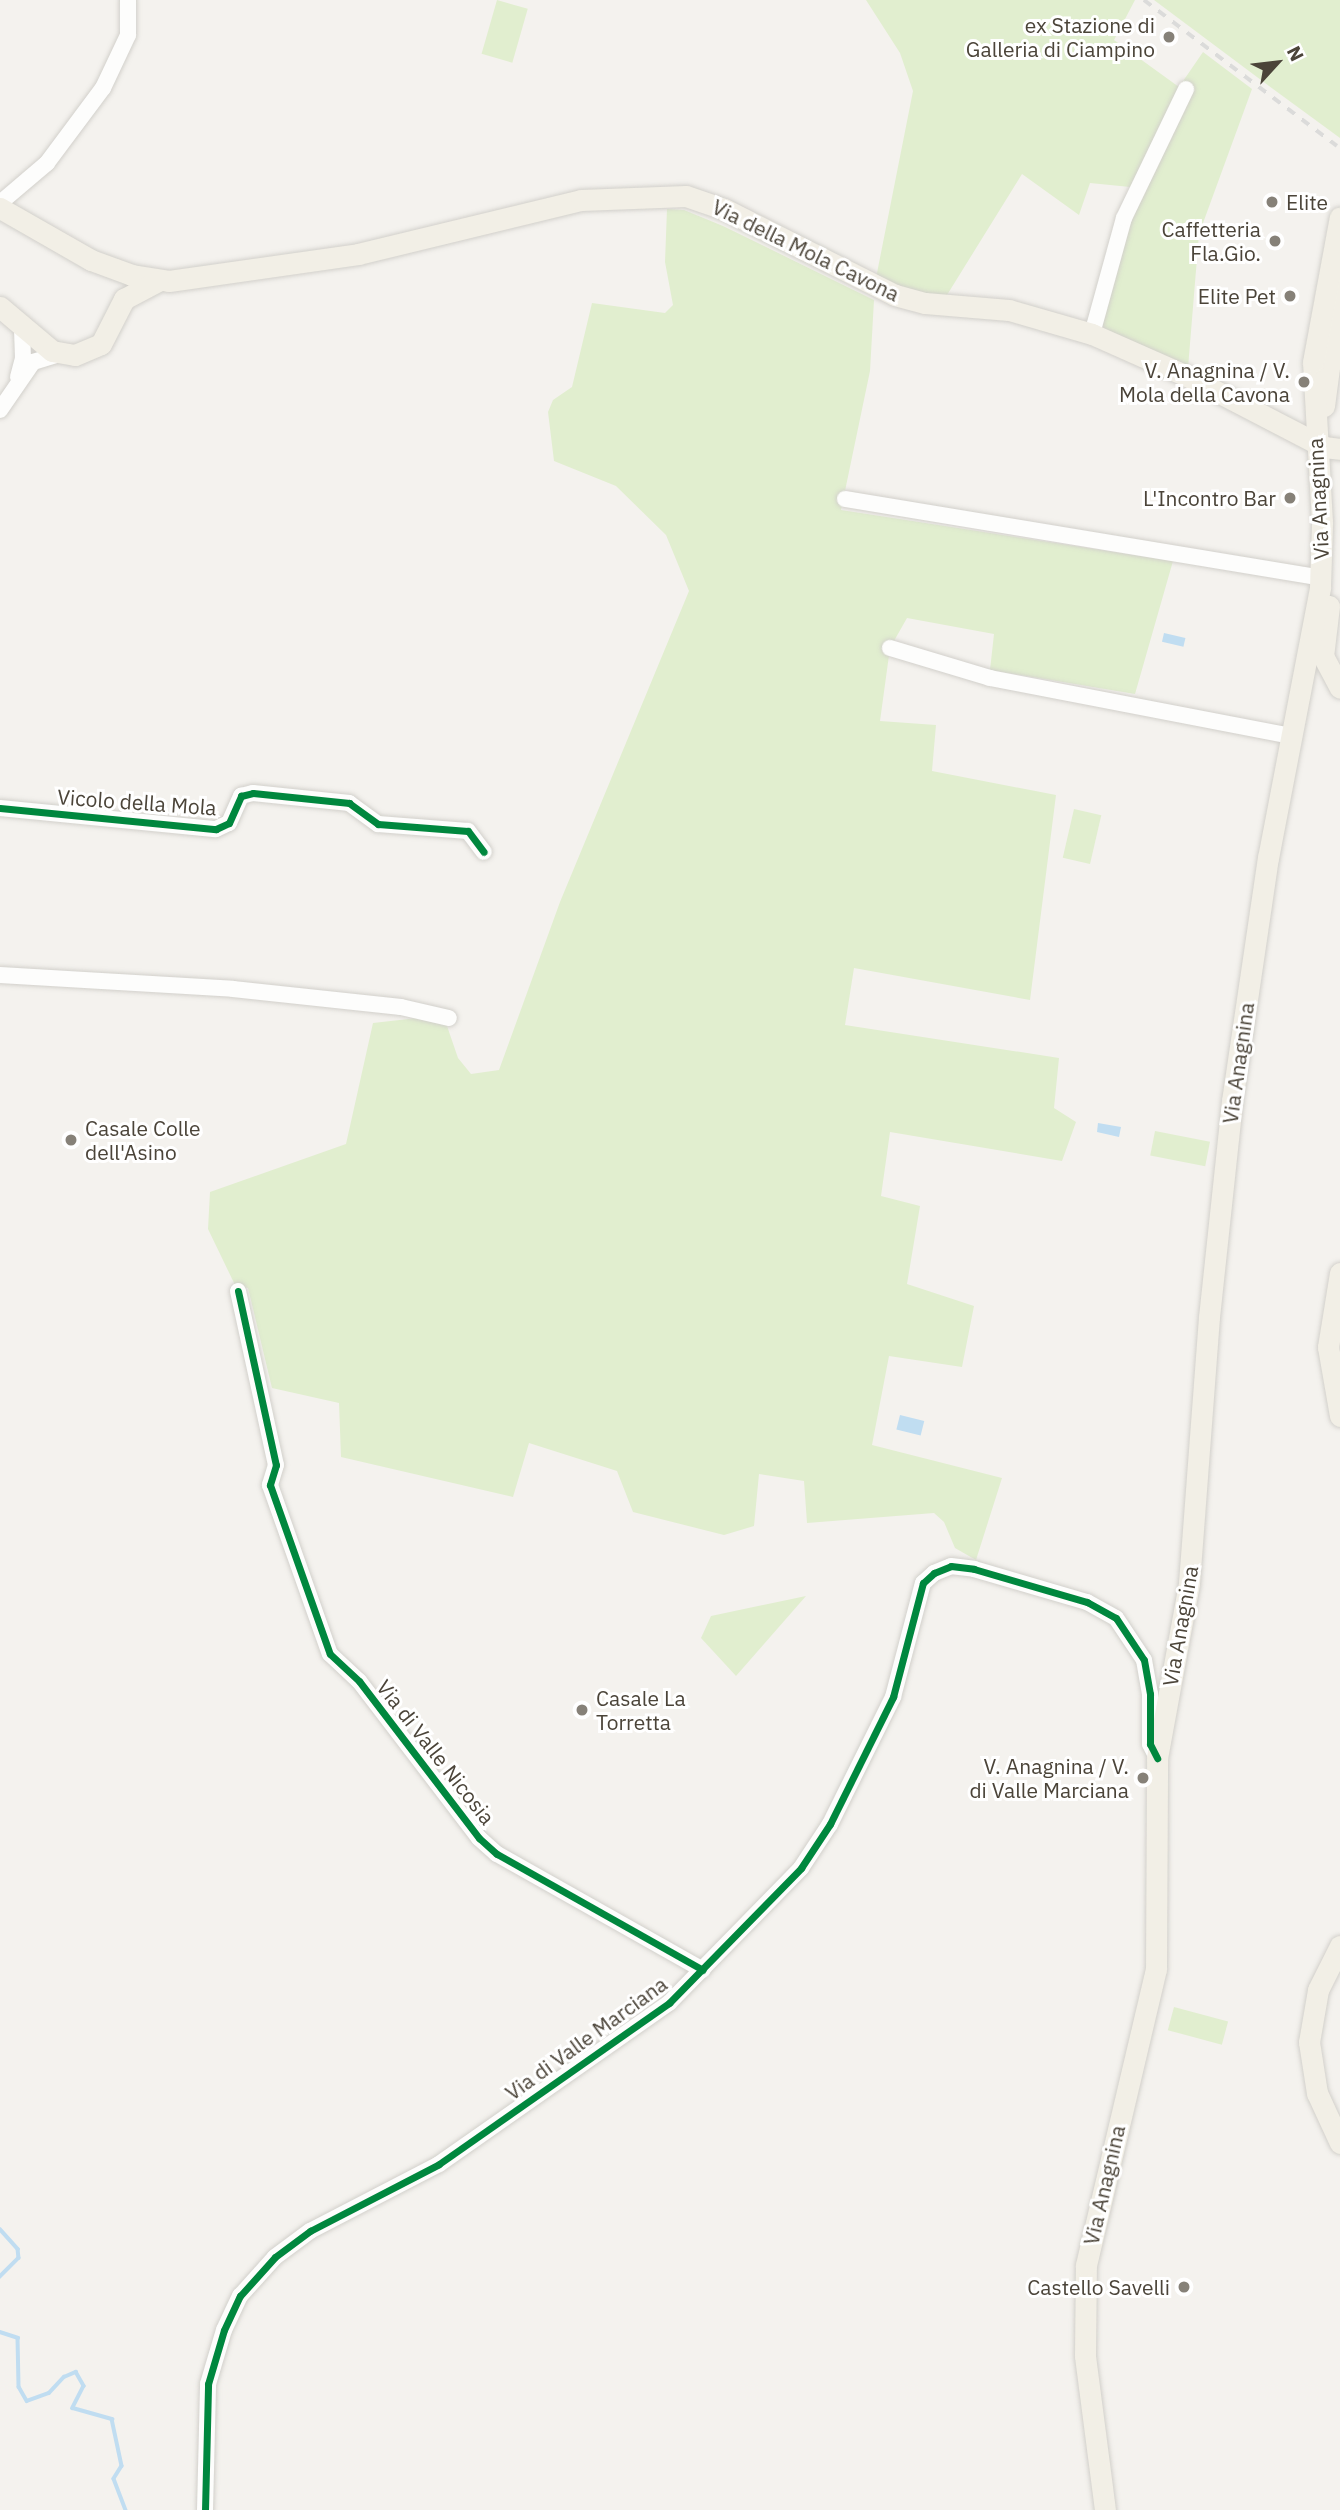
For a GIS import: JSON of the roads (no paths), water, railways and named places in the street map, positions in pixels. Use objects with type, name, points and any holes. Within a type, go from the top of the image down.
[{"type":"main road","name":"Via della Mola Cavona","points":[[3,210],[91,260],[158,281],[358,254],[581,200],[677,194],[724,209],[895,295],[925,303],[1009,310],[1092,334],[1187,376],[1326,446]]},
{"type":"main road","name":"Via Anagnina","points":[[1105,2510],[1086,2370],[1084,2288],[1094,2217],[1154,1980],[1160,1889],[1157,1758],[1189,1584],[1226,1144],[1282,780],[1321,578],[1326,446],[1314,353],[1337,246],[1340,217]]},
{"type":"main road","points":[[91,260],[112,285],[117,309]]},
{"type":"main road","points":[[0,307],[22,330],[60,354],[90,352],[101,344],[117,309],[132,292],[158,281]]},
{"type":"main road","name":"Via Anagnina","points":[[1340,284],[1323,414],[1333,556],[1323,656],[1340,693]]},
{"type":"main road","name":"Via Anagnina","points":[[1282,780],[1311,682],[1321,680],[1340,693]]},
{"type":"main road","points":[[1340,1273],[1328,1348],[1340,1416]]},
{"type":"main road","points":[[1340,1946],[1315,1997],[1309,2050],[1317,2093],[1340,2143]]},
{"type":"street","name":"Via della Mola Cavona","points":[[3,210],[47,163],[103,88],[128,35],[128,0]]},
{"type":"street","points":[[1092,334],[1124,218],[1186,89]]},
{"type":"street","points":[[18,379],[23,358],[22,330]]},
{"type":"street","points":[[0,410],[18,379],[33,362],[60,354]]},
{"type":"street","points":[[845,499],[1321,578]]},
{"type":"street","points":[[890,648],[990,678],[1290,736]]},
{"type":"street","name":"Vicolo della Mola","points":[[0,808],[216,829],[229,823],[242,796],[253,793],[349,803],[378,824],[468,831],[484,852]]},
{"type":"street","points":[[0,975],[233,989],[401,1007],[449,1018]]},
{"type":"street","name":"Via di Valle Nicosia","points":[[237,1291],[276,1465],[270,1485],[330,1654],[359,1681],[479,1838],[497,1854],[703,1970]]},
{"type":"street","name":"Via di Valle Marciana","points":[[205,2510],[208,2384],[224,2330],[240,2297],[275,2257],[310,2231],[439,2164],[620,2040],[669,2003],[801,1868],[830,1824],[893,1697],[923,1583],[934,1573],[951,1566],[974,1569],[1080,1600],[1116,1618],[1144,1660],[1150,1694],[1150,1744],[1157,1758]]},
{"type":"water","points":[[1164,633],[1185,638],[1183,647],[1162,642]]},
{"type":"water","points":[[1098,1123],[1121,1127],[1119,1137],[1097,1132]]},
{"type":"water","points":[[900,1415],[924,1421],[921,1436],[896,1430]]},
{"type":"waterway","points":[[0,2229],[18,2249],[19,2258],[0,2277]]},
{"type":"waterway","points":[[0,2332],[18,2338],[19,2387],[27,2401],[49,2393],[64,2377],[76,2372],[84,2386],[73,2408],[112,2419],[122,2466],[114,2479],[126,2510]]},
{"type":"railway","points":[[1144,0],[1337,146]]},
{"type":"place","name":"ex Stazione di Galleria di Ciampino","points":[[1169,37]]},
{"type":"place","name":"Elite","points":[[1272,202]]},
{"type":"place","name":"Caffetteria Fla.Gio.","points":[[1275,241]]},
{"type":"place","name":"Elite Pet","points":[[1290,296]]},
{"type":"place","name":"V. Anagnina / V. Mola della Cavona","points":[[1304,382]]},
{"type":"place","name":"L'Incontro Bar","points":[[1290,498]]},
{"type":"place","name":"Casale Colle dell'Asino","points":[[71,1140]]},
{"type":"place","name":"Casale La Torretta","points":[[582,1710]]},
{"type":"place","name":"V. Anagnina / V. di Valle Marciana","points":[[1143,1778]]},
{"type":"place","name":"Castello Savelli","points":[[1184,2287]]}]
